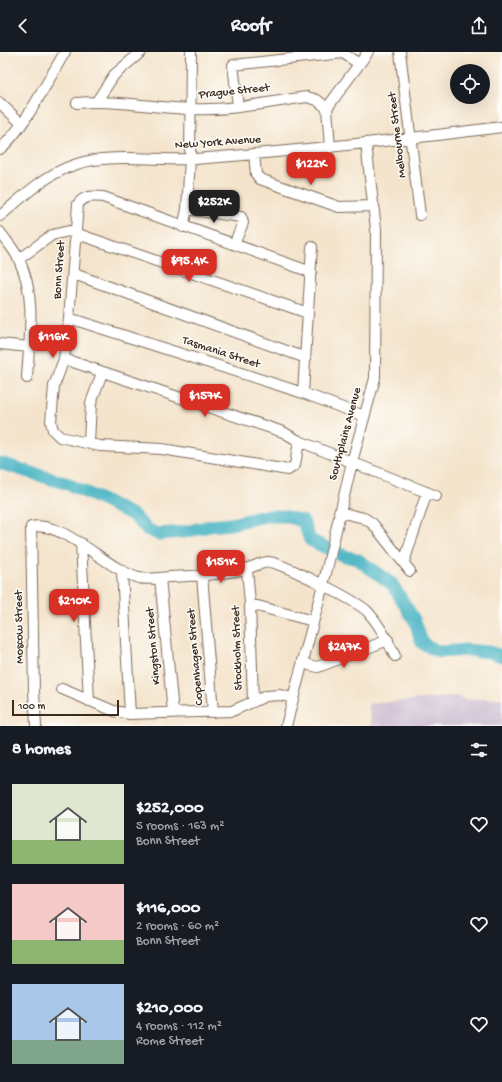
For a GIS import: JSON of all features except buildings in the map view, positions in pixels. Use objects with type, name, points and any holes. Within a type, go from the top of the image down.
[{"type":"street","points":[[0,149],[6,144],[22,123],[65,52]]},
{"type":"street","points":[[97,101],[114,76],[141,52]]},
{"type":"street","points":[[183,227],[190,159],[192,109],[191,52]]},
{"type":"street","points":[[330,148],[327,108],[368,52]]},
{"type":"street","name":"Melbourne Street","points":[[400,52],[412,139],[420,215]]},
{"type":"street","points":[[238,106],[233,65],[343,53],[359,64]]},
{"type":"street","name":"Prague Street","points":[[77,103],[97,101],[192,109],[215,109],[307,97],[317,100],[327,108]]},
{"type":"street","points":[[0,103],[22,123]]},
{"type":"street","name":"New York Avenue","points":[[0,216],[43,179],[77,164],[93,160],[190,159],[330,148],[412,139],[502,126]]},
{"type":"street","name":"Southplains Avenue","points":[[286,726],[323,585],[339,512],[375,378],[376,229],[366,143]]},
{"type":"street","points":[[254,154],[256,174],[260,178],[339,207],[374,206]]},
{"type":"street","name":"Bonn Street","points":[[299,440],[295,465],[288,470],[162,449],[109,447],[89,443],[60,437],[53,430],[51,422],[54,386],[64,359],[74,274],[78,204],[81,199],[90,196],[103,197],[311,272]]},
{"type":"street","points":[[186,209],[241,217],[243,223],[234,244]]},
{"type":"street","points":[[0,232],[19,258],[25,275],[30,298],[29,347],[26,378]]},
{"type":"street","points":[[19,258],[52,235],[59,232],[76,232],[308,313]]},
{"type":"street","points":[[303,393],[312,247]]},
{"type":"street","points":[[74,274],[306,358]]},
{"type":"street","name":"Tasmania Street","points":[[69,318],[303,393],[364,416]]},
{"type":"street","points":[[0,344],[29,347]]},
{"type":"street","points":[[64,359],[102,373],[283,432],[431,494],[404,562]]},
{"type":"street","points":[[89,443],[91,403],[102,373]]},
{"type":"street","points":[[339,512],[364,518],[373,524],[410,571]]},
{"type":"street","name":"Moscow Street","points":[[36,726],[31,527],[42,526],[52,529],[81,543]]},
{"type":"street","points":[[81,543],[122,572],[140,578],[202,575],[247,569],[262,563],[279,564],[323,585],[368,611],[388,640],[395,656]]},
{"type":"street","points":[[81,543],[89,701]]},
{"type":"street","name":"Stockholm Street","points":[[247,569],[250,604],[253,702]]},
{"type":"street","points":[[122,572],[130,714]]},
{"type":"street","name":"Copenhagen Street","points":[[202,575],[214,712]]},
{"type":"street","name":"Kingston Street","points":[[160,578],[173,712]]},
{"type":"street","points":[[250,604],[313,621]]},
{"type":"street","points":[[303,661],[309,665],[318,667],[388,640]]},
{"type":"street","points":[[62,689],[114,711],[130,714],[232,711],[274,694],[293,698]]},
{"type":"shaded area","points":[[457,696],[465,700],[502,698],[502,726],[372,726],[368,704]]},
{"type":"waterway","points":[[0,463],[68,484],[133,515],[146,529],[158,534],[185,532],[265,516],[284,516],[303,521],[310,540],[344,556],[357,559],[392,584],[415,621],[422,643],[439,652],[466,650],[489,652],[502,656]]}]
